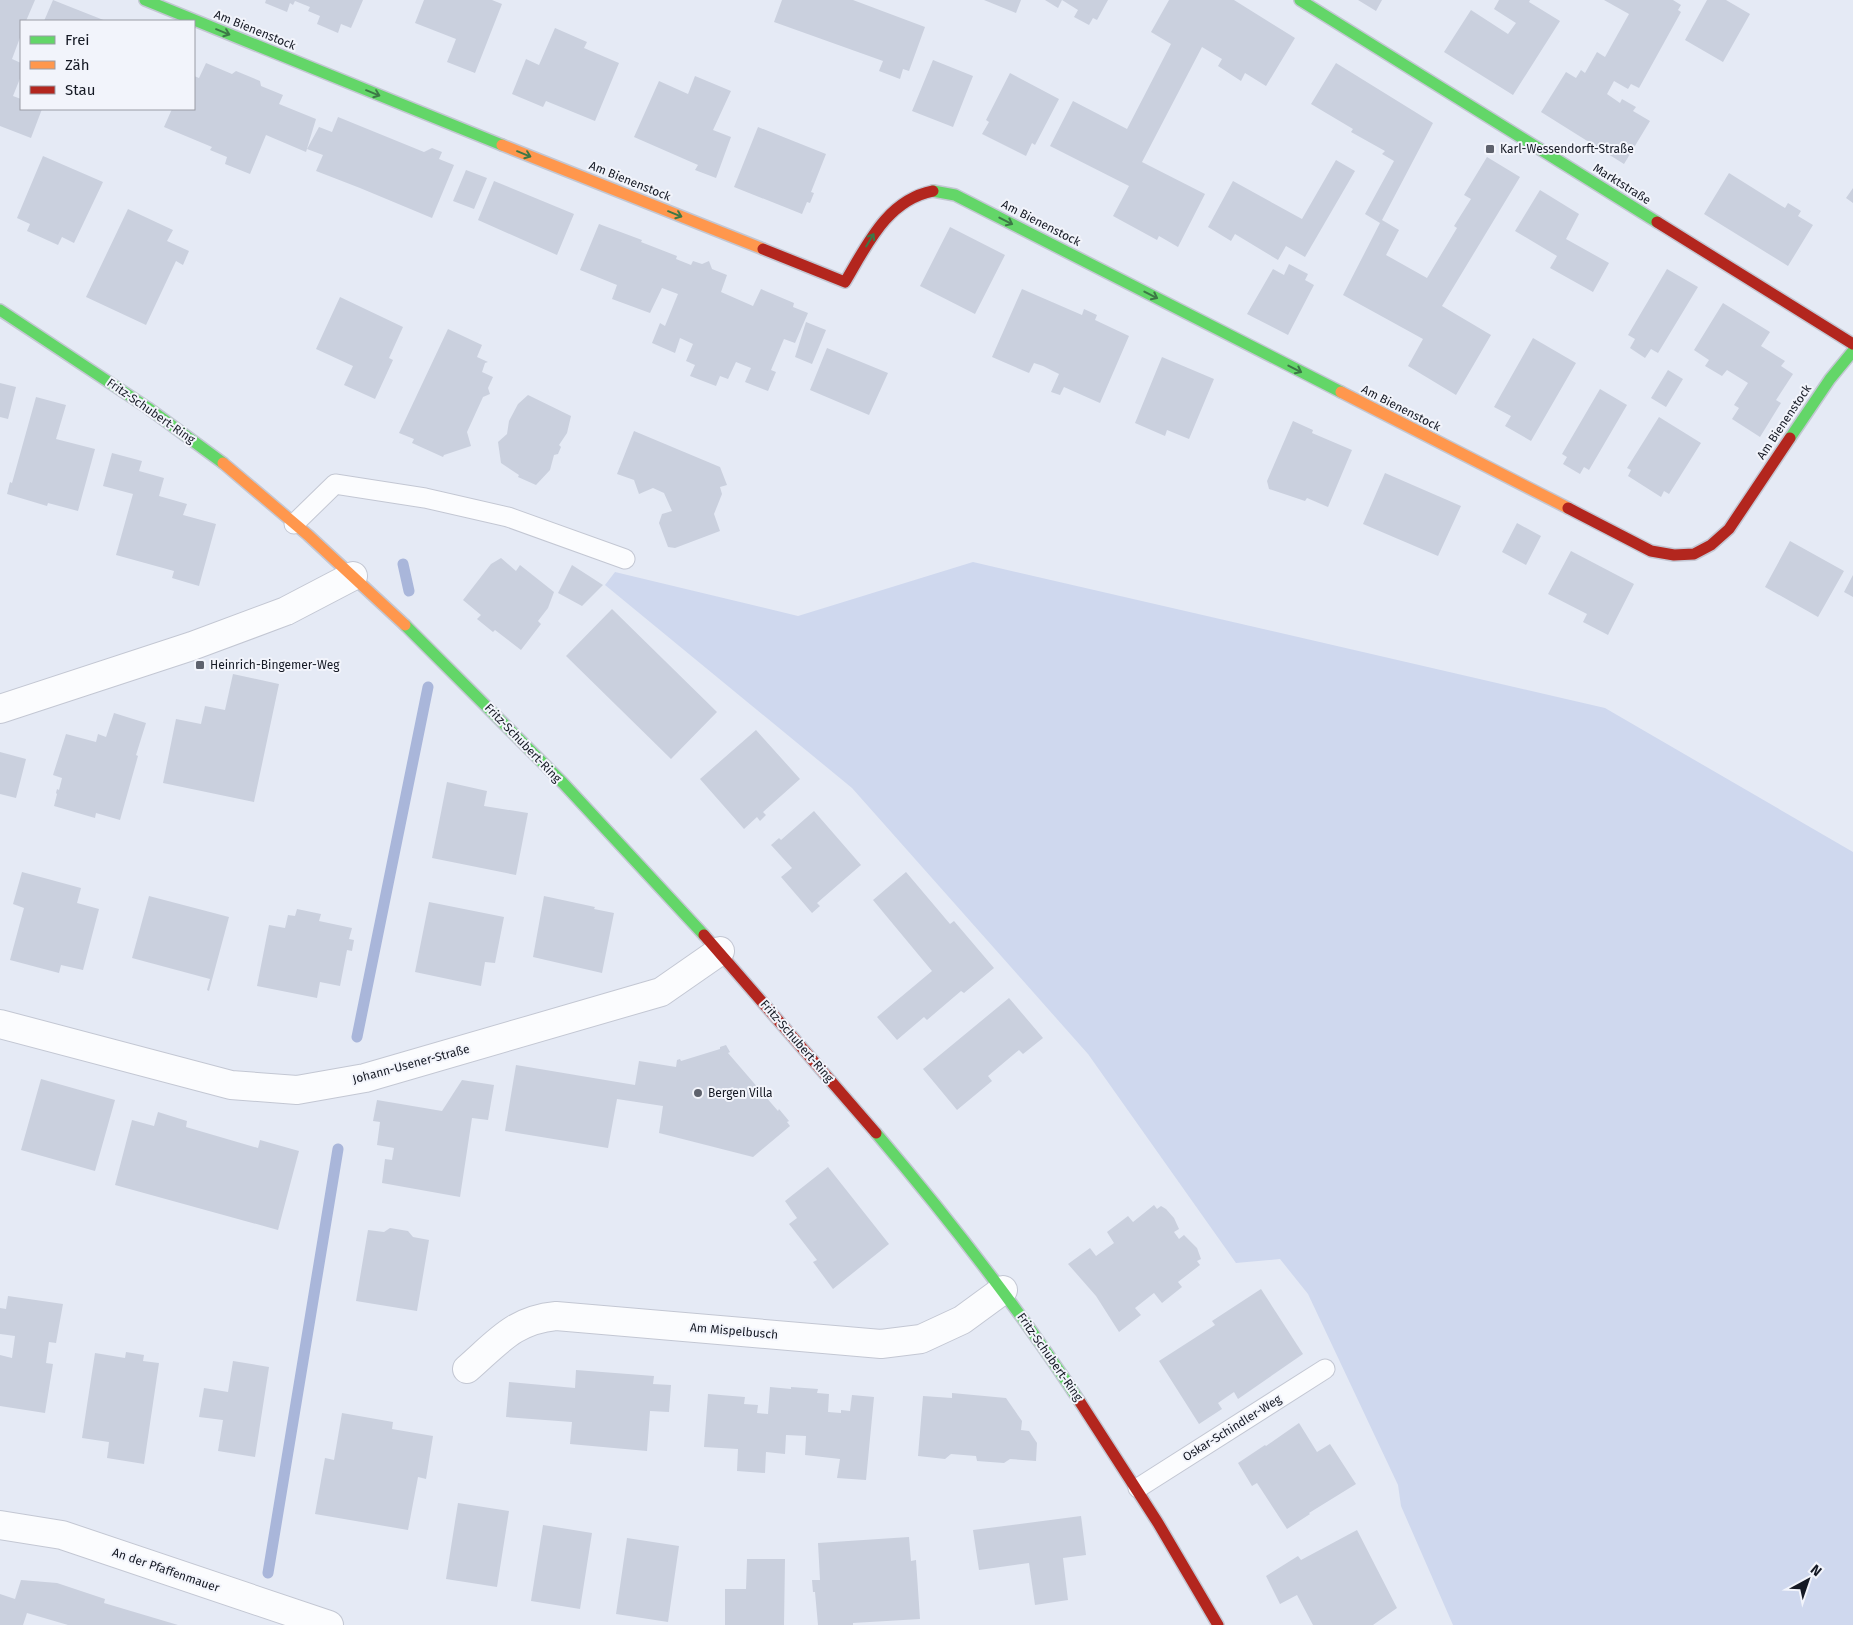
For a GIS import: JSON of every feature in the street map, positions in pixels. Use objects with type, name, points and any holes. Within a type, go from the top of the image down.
[{"type":"street","name":"Am Bienenstock","points":[[145,0],[193,20]]},
{"type":"street","name":"Marktstraße","points":[[1300,0],[1853,344]]},
{"type":"street","name":"Am Bienenstock","points":[[195,21],[845,282],[880,224],[903,203],[921,194],[934,191],[955,194],[1651,551],[1673,556],[1694,554],[1716,544],[1729,530],[1830,379],[1853,351]]},
{"type":"street","name":"Fritz-Schubert-Ring","points":[[0,310],[194,441],[248,483],[353,576],[534,754],[720,952],[888,1147],[1003,1290],[1064,1376],[1138,1488],[1216,1624]]},
{"type":"street","points":[[0,709],[192,646],[286,611],[353,576]]},
{"type":"street","name":"Johann-Usener-Straße","points":[[0,1024],[231,1085],[297,1090],[365,1078],[661,992],[720,952]]},
{"type":"street","name":"Am Mispelbusch","points":[[467,1368],[514,1328],[540,1318],[556,1316],[881,1344],[921,1340],[962,1320],[1003,1290]]},
{"type":"street","name":"An der Pfaffenmauer","points":[[0,1525],[62,1535],[329,1625]]},
{"type":"lane","points":[[294,524],[335,484],[425,498],[508,517],[625,559]]},
{"type":"lane","name":"Oskar-Schindler-Weg","points":[[1138,1488],[1325,1369]]},
{"type":"shaded area","points":[[973,562],[1605,708],[1853,852],[1853,1625],[1453,1625],[1401,1506],[1398,1485],[1308,1294],[1280,1259],[1236,1263],[1088,1054],[852,788],[605,585],[615,572],[798,616]]},
{"type":"building","points":[[0,0],[35,0],[26,20],[20,20],[20,38],[12,59],[20,63],[20,78],[13,96],[20,99],[20,110],[42,110],[31,138],[0,126]]},
{"type":"building","points":[[53,0],[103,20],[44,20]]},
{"type":"building","points":[[266,0],[363,0],[351,28],[341,24],[338,33],[317,24],[320,16],[308,11],[310,7],[295,1],[293,5],[290,3],[287,12],[265,3]]},
{"type":"building","points":[[424,0],[492,0],[502,4],[475,73],[447,62],[456,39],[415,23]]},
{"type":"building","points":[[782,0],[853,0],[925,27],[909,71],[903,69],[900,79],[879,71],[883,61],[774,22]]},
{"type":"building","points":[[984,0],[1021,0],[1016,13]]},
{"type":"building","points":[[1045,0],[1062,0],[1058,8]]},
{"type":"building","points":[[1062,0],[1108,0],[1097,20],[1093,18],[1089,25],[1074,17],[1078,10]]},
{"type":"building","points":[[1169,0],[1234,0],[1295,38],[1266,86],[1245,73],[1241,81],[1218,66],[1222,59],[1202,47],[1142,162],[1205,194],[1178,247],[1159,236],[1157,240],[1113,216],[1129,186],[1050,146],[1073,101],[1127,129],[1171,44],[1151,32]]},
{"type":"building","points":[[1358,0],[1382,0],[1376,11]]},
{"type":"building","points":[[1499,0],[1530,0],[1529,2],[1560,21],[1513,95],[1444,52],[1471,10],[1508,34],[1516,23],[1494,9]]},
{"type":"building","points":[[1604,0],[1673,0],[1681,5],[1678,10],[1681,12],[1639,88],[1631,84],[1628,89],[1614,81],[1607,94],[1620,103],[1622,99],[1636,107],[1633,111],[1650,121],[1624,164],[1541,112],[1566,72],[1576,78],[1581,70],[1585,73],[1597,52],[1605,57],[1629,14]]},
{"type":"building","points":[[1707,0],[1726,0],[1750,14],[1723,62],[1685,40]]},
{"type":"building","points":[[555,28],[587,42],[584,48],[619,63],[595,121],[546,101],[543,107],[512,94],[526,59],[539,65]]},
{"type":"building","points":[[933,60],[973,76],[953,127],[912,111]]},
{"type":"building","points":[[206,63],[232,74],[236,71],[260,81],[261,86],[283,95],[279,104],[316,119],[306,152],[266,135],[250,174],[225,164],[227,157],[210,150],[212,147],[164,127],[172,110],[195,110],[195,76],[199,78]]},
{"type":"building","points":[[1336,63],[1433,123],[1382,220],[1399,230],[1386,255],[1427,278],[1457,228],[1454,226],[1471,199],[1464,195],[1487,157],[1520,177],[1442,306],[1491,335],[1456,395],[1408,366],[1423,339],[1343,295],[1380,223],[1365,214],[1394,161],[1382,154],[1385,151],[1351,132],[1353,129],[1311,104]]},
{"type":"building","points":[[1010,73],[1059,99],[1035,145],[1032,143],[1026,156],[982,134],[989,122],[986,120]]},
{"type":"building","points":[[695,76],[731,91],[713,130],[731,137],[716,178],[695,170],[698,165],[634,137],[659,81],[688,94]]},
{"type":"building","points":[[338,117],[424,152],[432,148],[442,152],[439,159],[454,165],[432,218],[316,171],[323,155],[307,149],[319,127],[332,132]]},
{"type":"building","points":[[758,127],[826,154],[811,192],[814,193],[810,203],[807,202],[802,214],[734,187]]},
{"type":"building","points":[[43,156],[103,182],[74,243],[62,237],[58,245],[27,231],[30,224],[17,218]]},
{"type":"building","points":[[1336,160],[1355,171],[1305,257],[1286,246],[1278,260],[1235,234],[1231,241],[1208,227],[1233,181],[1302,219]]},
{"type":"building","points":[[466,170],[487,178],[474,209],[453,201]]},
{"type":"building","points":[[1729,173],[1785,208],[1788,203],[1801,211],[1798,216],[1813,225],[1788,266],[1704,214]]},
{"type":"building","points":[[494,181],[574,214],[557,255],[478,220]]},
{"type":"building","points":[[1853,188],[1853,203],[1846,198]]},
{"type":"building","points":[[1540,190],[1579,214],[1566,239],[1609,263],[1593,292],[1550,268],[1557,256],[1515,231]]},
{"type":"building","points":[[128,209],[173,230],[167,241],[189,251],[183,265],[176,261],[146,325],[86,297]]},
{"type":"building","points":[[599,224],[642,240],[641,242],[677,256],[676,259],[691,265],[693,261],[702,264],[709,261],[712,269],[727,275],[721,292],[753,306],[761,289],[794,303],[793,307],[808,313],[795,343],[784,339],[771,370],[776,372],[768,391],[745,382],[751,368],[736,362],[728,379],[720,376],[716,386],[690,376],[695,365],[686,361],[693,344],[680,338],[675,353],[652,343],[660,323],[665,326],[678,294],[662,288],[650,313],[612,299],[617,285],[580,270]]},
{"type":"building","points":[[950,227],[1005,255],[975,314],[920,286]]},
{"type":"building","points":[[1289,264],[1308,274],[1305,280],[1314,285],[1288,335],[1247,314],[1273,269],[1284,275]]},
{"type":"building","points":[[1667,269],[1698,287],[1658,353],[1651,349],[1645,358],[1630,348],[1635,339],[1628,335]]},
{"type":"building","points":[[1022,289],[1082,315],[1084,309],[1097,315],[1095,320],[1129,336],[1100,403],[1064,387],[1060,395],[1051,392],[1059,374],[1043,366],[1034,363],[1029,373],[992,357]]},
{"type":"building","points":[[340,297],[403,327],[389,358],[393,360],[375,399],[344,385],[353,366],[316,349]]},
{"type":"building","points":[[1723,303],[1770,332],[1761,346],[1785,361],[1781,366],[1793,374],[1776,400],[1781,403],[1760,437],[1732,419],[1739,408],[1734,405],[1748,383],[1727,370],[1722,376],[1705,366],[1709,360],[1694,350]]},
{"type":"building","points":[[806,322],[826,330],[812,364],[795,357]]},
{"type":"building","points":[[448,329],[482,345],[477,357],[488,362],[485,363],[482,372],[493,377],[488,388],[490,394],[483,397],[467,432],[471,446],[443,457],[412,443],[414,439],[399,433]]},
{"type":"building","points":[[1533,338],[1576,363],[1531,441],[1505,426],[1511,416],[1494,407]]},
{"type":"building","points":[[827,348],[888,373],[869,415],[810,390]]},
{"type":"building","points":[[1162,357],[1214,379],[1189,439],[1167,430],[1165,436],[1135,423]]},
{"type":"building","points":[[1668,370],[1683,379],[1666,407],[1651,398]]},
{"type":"building","points":[[0,383],[16,387],[8,419],[0,417]]},
{"type":"building","points":[[1600,389],[1627,405],[1589,470],[1584,467],[1580,474],[1563,464],[1567,457],[1562,454]]},
{"type":"building","points":[[528,395],[571,416],[567,433],[559,445],[561,447],[558,454],[554,455],[550,470],[536,485],[518,477],[519,475],[501,463],[498,442],[507,434],[509,421],[518,404]]},
{"type":"building","points":[[36,397],[66,405],[56,439],[95,449],[78,511],[48,503],[47,506],[7,494],[10,482],[12,483]]},
{"type":"building","points":[[1659,417],[1701,443],[1669,494],[1664,491],[1661,497],[1628,476],[1631,470],[1627,468]]},
{"type":"building","points":[[1293,421],[1313,430],[1312,433],[1352,450],[1328,507],[1307,498],[1305,501],[1269,489],[1267,481]]},
{"type":"building","points":[[634,431],[720,467],[727,485],[720,487],[722,494],[714,514],[720,531],[675,548],[668,547],[659,523],[662,514],[672,511],[664,493],[653,488],[639,494],[634,480],[617,474]]},
{"type":"building","points":[[112,453],[142,461],[139,471],[164,478],[159,496],[187,504],[183,515],[216,524],[199,586],[172,578],[174,571],[116,555],[133,494],[103,486]]},
{"type":"building","points":[[1385,473],[1461,506],[1438,556],[1363,524]]},
{"type":"building","points":[[1517,523],[1541,536],[1526,565],[1502,552]]},
{"type":"building","points":[[1790,541],[1844,571],[1818,617],[1765,587]]},
{"type":"building","points":[[1571,551],[1634,584],[1608,635],[1583,622],[1587,614],[1548,594]]},
{"type":"building","points":[[501,558],[516,571],[520,565],[554,592],[548,608],[538,621],[541,624],[521,650],[477,619],[481,615],[463,600],[491,564]]},
{"type":"building","points":[[572,565],[603,585],[582,606],[558,593]]},
{"type":"building","points":[[1853,575],[1853,597],[1844,592]]},
{"type":"building","points":[[612,609],[717,712],[671,759],[566,656]]},
{"type":"building","points":[[233,674],[279,684],[254,802],[163,783],[176,719],[201,724],[205,706],[225,710]]},
{"type":"building","points":[[114,713],[146,723],[120,820],[96,813],[95,818],[54,806],[57,789],[59,790],[62,778],[53,775],[66,734],[96,742],[98,734],[106,737]]},
{"type":"building","points":[[756,730],[800,779],[763,812],[766,815],[760,821],[757,817],[744,829],[700,779]]},
{"type":"building","points":[[0,752],[26,759],[16,798],[0,794]]},
{"type":"building","points":[[447,782],[487,791],[484,806],[528,813],[516,875],[432,858]]},
{"type":"building","points":[[814,811],[861,865],[817,903],[820,906],[812,913],[781,877],[792,868],[771,845],[779,838],[781,840]]},
{"type":"building","points":[[22,872],[81,888],[77,903],[99,909],[83,970],[61,965],[59,973],[10,960],[24,908],[13,904]]},
{"type":"building","points":[[906,872],[950,924],[954,921],[994,968],[964,993],[961,991],[927,1020],[924,1017],[897,1040],[877,1017],[932,971],[873,900]]},
{"type":"building","points":[[149,896],[229,917],[209,991],[207,990],[210,979],[132,958]]},
{"type":"building","points":[[544,896],[614,913],[602,973],[533,957]]},
{"type":"building","points":[[429,902],[504,917],[495,963],[485,962],[481,986],[415,972]]},
{"type":"building","points":[[297,909],[321,914],[319,921],[352,928],[349,939],[354,940],[352,951],[347,950],[340,986],[320,982],[317,998],[257,986],[269,925],[285,928],[288,915],[295,916]]},
{"type":"building","points":[[1009,998],[1043,1038],[1023,1054],[1019,1050],[988,1076],[992,1081],[957,1110],[923,1069]]},
{"type":"building","points":[[726,1045],[730,1052],[728,1053],[778,1111],[779,1109],[789,1121],[787,1122],[790,1126],[753,1157],[659,1133],[663,1106],[617,1099],[608,1148],[505,1131],[516,1065],[635,1085],[639,1061],[676,1067],[677,1060],[680,1059],[681,1061],[720,1049],[720,1047]]},
{"type":"building","points":[[41,1079],[115,1100],[95,1171],[21,1150]]},
{"type":"building","points":[[462,1080],[494,1085],[488,1120],[472,1118],[460,1197],[382,1183],[385,1159],[392,1160],[394,1148],[377,1145],[380,1122],[373,1121],[377,1100],[442,1111]]},
{"type":"building","points":[[158,1112],[187,1121],[186,1127],[258,1148],[260,1140],[299,1151],[278,1230],[115,1185],[132,1120],[154,1126]]},
{"type":"building","points":[[828,1167],[889,1244],[833,1289],[813,1262],[817,1260],[789,1224],[797,1218],[785,1201]]},
{"type":"building","points":[[1154,1205],[1157,1209],[1161,1206],[1166,1209],[1174,1218],[1179,1229],[1174,1232],[1179,1239],[1184,1235],[1197,1248],[1201,1259],[1197,1261],[1200,1265],[1178,1282],[1182,1287],[1162,1303],[1154,1293],[1135,1308],[1141,1315],[1119,1332],[1096,1296],[1068,1264],[1090,1248],[1096,1256],[1114,1243],[1107,1232],[1128,1216],[1133,1222]]},
{"type":"building","points":[[390,1228],[408,1231],[413,1237],[429,1240],[417,1311],[356,1301],[368,1230],[384,1232]]},
{"type":"building","points":[[1261,1289],[1303,1354],[1238,1399],[1234,1392],[1218,1403],[1222,1409],[1199,1424],[1159,1361],[1215,1325],[1212,1321]]},
{"type":"building","points":[[8,1296],[63,1304],[56,1343],[49,1342],[46,1363],[53,1364],[45,1413],[0,1406],[0,1355],[12,1358],[15,1336],[0,1334],[0,1308],[6,1309]]},
{"type":"building","points":[[126,1352],[144,1355],[143,1361],[159,1363],[144,1464],[107,1458],[109,1442],[82,1438],[95,1353],[125,1358]]},
{"type":"building","points":[[233,1361],[269,1367],[255,1457],[218,1451],[223,1420],[199,1417],[204,1388],[228,1392]]},
{"type":"building","points":[[576,1370],[654,1376],[653,1384],[671,1385],[669,1412],[650,1411],[647,1451],[570,1444],[572,1422],[506,1417],[509,1382],[575,1388]]},
{"type":"building","points":[[770,1387],[818,1389],[817,1393],[829,1394],[828,1412],[841,1413],[841,1410],[850,1411],[852,1395],[874,1397],[866,1480],[837,1478],[840,1459],[805,1455],[806,1436],[786,1435],[785,1454],[766,1452],[765,1473],[737,1471],[738,1449],[704,1447],[708,1394],[745,1397],[744,1404],[758,1405],[757,1413],[768,1414]]},
{"type":"building","points":[[952,1393],[1006,1398],[1022,1421],[1021,1430],[1029,1431],[1037,1443],[1036,1461],[1010,1459],[1004,1463],[977,1461],[976,1456],[951,1454],[945,1459],[918,1456],[923,1396],[952,1398]]},
{"type":"building","points":[[342,1413],[393,1422],[392,1429],[433,1436],[426,1479],[418,1477],[408,1530],[315,1514],[325,1458],[334,1460]]},
{"type":"building","points":[[1299,1423],[1317,1452],[1330,1444],[1356,1484],[1287,1529],[1257,1483],[1252,1486],[1238,1463]]},
{"type":"building","points":[[458,1503],[509,1511],[497,1587],[446,1579]]},
{"type":"building","points":[[1081,1516],[1086,1555],[1063,1558],[1068,1600],[1035,1605],[1029,1563],[979,1570],[973,1530]]},
{"type":"building","points":[[543,1525],[592,1533],[580,1609],[531,1601]]},
{"type":"building","points":[[1357,1530],[1397,1608],[1373,1625],[1313,1625],[1297,1595],[1280,1604],[1266,1576],[1298,1556],[1301,1560]]},
{"type":"building","points":[[909,1537],[911,1561],[916,1560],[920,1619],[853,1623],[853,1625],[818,1625],[812,1580],[820,1580],[818,1543]]},
{"type":"building","points":[[627,1538],[679,1546],[668,1622],[616,1614]]},
{"type":"building","points":[[747,1559],[785,1559],[784,1625],[725,1625],[725,1589],[746,1589]]},
{"type":"building","points":[[21,1580],[57,1583],[105,1599],[104,1603],[178,1625],[68,1625],[27,1613],[23,1625],[0,1625],[0,1594],[15,1599]]},
{"type":"waterway","points":[[403,564],[409,591]]},
{"type":"waterway","points":[[357,1037],[428,687]]},
{"type":"waterway","points":[[268,1573],[338,1149]]},
{"type":"traffic: fast","points":[[145,0],[194,20]]},
{"type":"traffic: fast","points":[[1300,0],[1657,222]]},
{"type":"traffic: fast","points":[[195,20],[502,145]]},
{"type":"traffic: fast","points":[[933,191],[955,195],[1341,392]]},
{"type":"traffic: fast","points":[[0,310],[148,408],[223,463]]},
{"type":"traffic: fast","points":[[1790,438],[1830,379],[1853,351]]},
{"type":"traffic: fast","points":[[405,625],[563,783],[704,935]]},
{"type":"traffic: fast","points":[[876,1133],[982,1264],[1080,1402]]},
{"type":"traffic: slow","points":[[502,145],[763,249]]},
{"type":"traffic: slow","points":[[1341,392],[1568,508]]},
{"type":"traffic: slow","points":[[223,463],[308,535],[405,625]]},
{"type":"traffic: jam","points":[[763,249],[845,282],[870,239],[891,214],[917,196],[933,191]]},
{"type":"traffic: jam","points":[[1657,222],[1853,344]]},
{"type":"traffic: jam","points":[[1568,508],[1651,551],[1674,555],[1694,554],[1711,545],[1729,529],[1790,438]]},
{"type":"traffic: jam","points":[[704,935],[876,1133]]},
{"type":"traffic: jam","points":[[1080,1402],[1158,1523],[1218,1625]]},
{"type":"place","name":"Karl-Wessendorft-Straße","points":[[1490,149]]},
{"type":"place","name":"Heinrich-Bingemer-Weg","points":[[200,665]]},
{"type":"place","name":"Bergen Villa","points":[[698,1093]]}]
